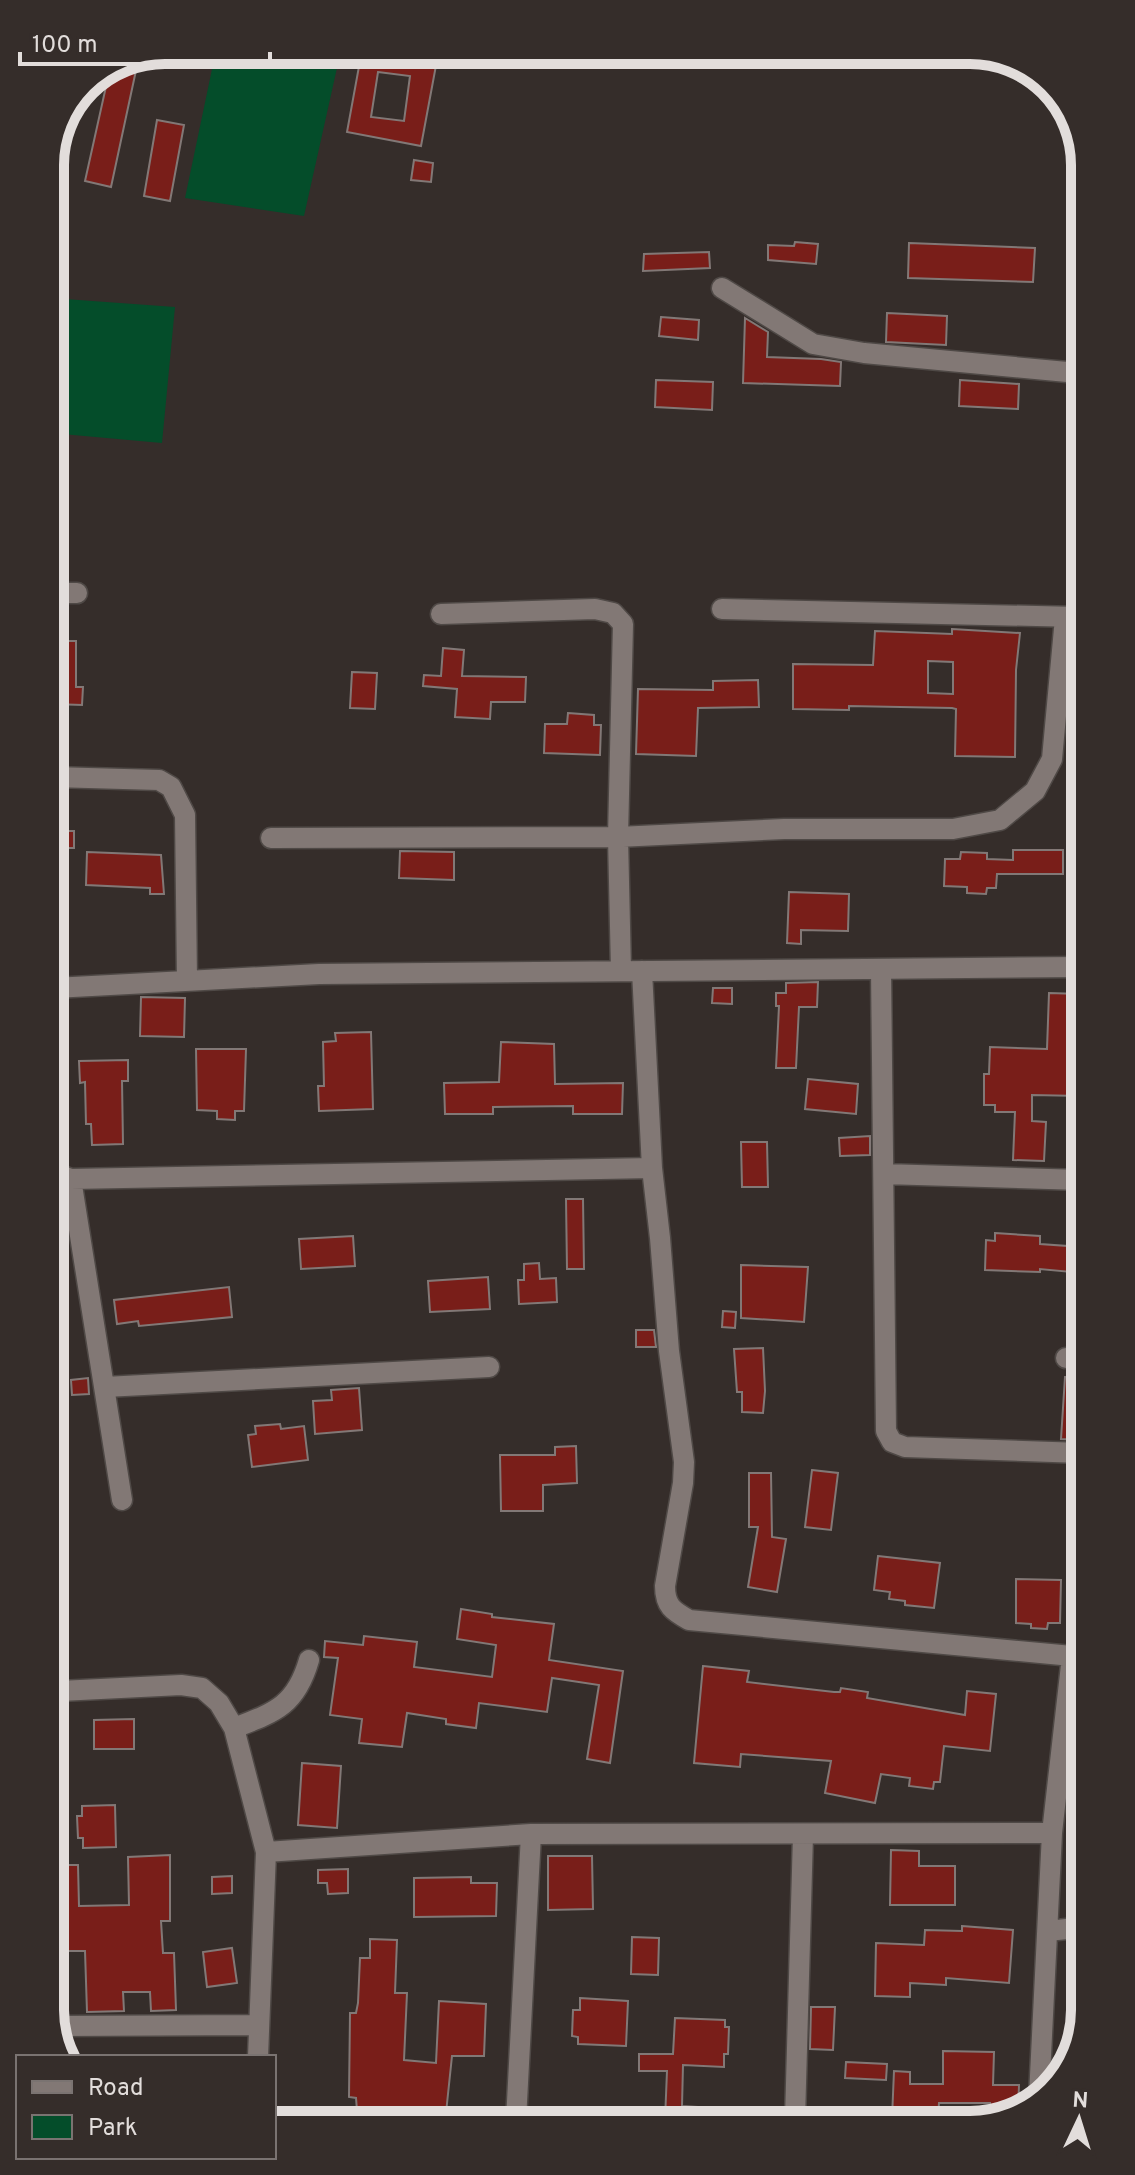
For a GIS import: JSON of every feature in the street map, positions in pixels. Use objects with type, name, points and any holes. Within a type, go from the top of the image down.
[{"type":"street","points":[[722,288],[813,344],[864,353],[1071,372]]},
{"type":"street","points":[[64,593],[77,593]]},
{"type":"street","points":[[441,614],[595,609],[613,613],[623,624],[618,837],[621,971]]},
{"type":"street","points":[[722,609],[1071,618]]},
{"type":"street","points":[[271,838],[618,837],[784,829],[953,829],[1000,820],[1035,791],[1052,759],[1071,625]]},
{"type":"street","points":[[64,777],[159,780],[171,787],[185,815],[187,981]]},
{"type":"street","points":[[64,987],[319,974],[1071,967]]},
{"type":"street","points":[[881,969],[886,1431],[892,1442],[905,1447],[1071,1453]]},
{"type":"street","points":[[642,971],[652,1168],[669,1351],[684,1462],[665,1586],[665,1599],[671,1610],[689,1620],[1071,1655]]},
{"type":"street","points":[[64,1176],[652,1168]]},
{"type":"street","points":[[884,1174],[1071,1180]]},
{"type":"street","points":[[64,1181],[105,1387],[122,1500]]},
{"type":"street","points":[[105,1387],[489,1367]]},
{"type":"street","points":[[234,1728],[283,1707],[303,1683],[309,1660]]},
{"type":"street","points":[[64,1691],[181,1685],[202,1688],[219,1703],[234,1728],[266,1852],[258,2055]]},
{"type":"street","points":[[1040,2079],[1052,1833],[1071,1704]]},
{"type":"street","points":[[266,1852],[531,1834],[1052,1833]]},
{"type":"street","points":[[517,2111],[531,1834]]},
{"type":"street","points":[[795,2111],[803,1835]]},
{"type":"street","points":[[1048,1931],[1071,1929]]},
{"type":"street","points":[[66,2026],[258,2025]]},
{"type":"green space","points":[[213,64],[338,64],[304,216],[185,198]]},
{"type":"green space","points":[[64,299],[175,307],[162,443],[64,434]]},
{"type":"building","points":[[359,64],[436,64],[421,146],[347,132]],"holes":[[[378,72],[410,76],[404,121],[371,117]]]},
{"type":"building","points":[[136,69],[111,187],[85,181],[107,83]]},
{"type":"building","points":[[157,120],[184,125],[170,201],[144,196]]},
{"type":"building","points":[[414,160],[433,163],[431,182],[411,180]]},
{"type":"building","points":[[795,242],[818,244],[816,264],[768,260],[768,245],[794,246]]},
{"type":"building","points":[[909,243],[1035,248],[1033,282],[908,278]]},
{"type":"building","points":[[709,252],[710,268],[643,271],[644,254]]},
{"type":"building","points":[[887,313],[947,316],[946,345],[886,342]]},
{"type":"building","points":[[661,317],[699,320],[698,340],[659,336]]},
{"type":"building","points":[[745,318],[768,332],[767,357],[841,362],[840,386],[743,383]]},
{"type":"building","points":[[656,380],[713,382],[712,410],[655,407]]},
{"type":"building","points":[[960,380],[1019,384],[1018,409],[959,406]]},
{"type":"building","points":[[952,629],[1020,633],[1016,670],[1015,757],[955,756],[956,709],[952,708],[849,706],[849,710],[793,709],[793,664],[873,665],[875,631],[952,634]],"holes":[[[928,661],[953,662],[953,694],[928,693]]]},
{"type":"building","points":[[64,641],[76,641],[76,687],[83,687],[82,705],[64,704]]},
{"type":"building","points":[[443,648],[464,650],[462,676],[526,677],[525,702],[491,702],[490,719],[455,717],[457,689],[423,686],[424,675],[441,676]]},
{"type":"building","points":[[352,672],[377,673],[375,709],[350,708]]},
{"type":"building","points":[[758,680],[759,707],[698,708],[696,756],[636,754],[638,689],[713,690],[713,681]]},
{"type":"building","points":[[568,713],[594,715],[594,725],[601,725],[600,755],[544,753],[545,724],[567,724]]},
{"type":"building","points":[[64,831],[74,831],[74,848],[64,848]]},
{"type":"building","points":[[1013,850],[1063,850],[1063,874],[997,874],[996,888],[987,888],[986,894],[967,893],[967,887],[944,886],[945,859],[960,859],[961,852],[987,853],[987,859],[1013,860]]},
{"type":"building","points":[[400,851],[454,852],[454,880],[399,878]]},
{"type":"building","points":[[87,852],[161,855],[164,894],[150,894],[150,888],[86,885]]},
{"type":"building","points":[[789,892],[849,894],[848,931],[801,930],[801,944],[787,943]]},
{"type":"building","points":[[818,982],[817,1007],[799,1007],[796,1068],[776,1068],[779,1006],[776,1006],[776,993],[786,993],[786,983]]},
{"type":"building","points":[[713,988],[732,988],[732,1004],[712,1003]]},
{"type":"building","points":[[1049,993],[1071,994],[1071,1096],[1032,1095],[1032,1121],[1046,1122],[1044,1161],[1013,1160],[1015,1112],[995,1112],[995,1105],[984,1105],[984,1074],[989,1074],[990,1047],[1047,1049]]},
{"type":"building","points":[[141,997],[185,998],[184,1037],[140,1036]]},
{"type":"building","points":[[371,1032],[373,1109],[319,1111],[318,1086],[324,1086],[323,1042],[336,1041],[335,1033]]},
{"type":"building","points":[[501,1042],[554,1044],[555,1084],[623,1083],[622,1114],[573,1114],[573,1106],[493,1107],[493,1114],[445,1114],[444,1083],[499,1082]]},
{"type":"building","points":[[196,1049],[246,1049],[244,1111],[235,1111],[235,1120],[217,1119],[217,1111],[197,1110]]},
{"type":"building","points":[[128,1060],[128,1081],[122,1081],[123,1144],[92,1145],[91,1124],[86,1124],[85,1082],[80,1083],[79,1061]]},
{"type":"building","points":[[808,1079],[858,1084],[856,1114],[805,1109]]},
{"type":"building","points":[[870,1136],[870,1155],[840,1156],[839,1138]]},
{"type":"building","points":[[741,1142],[767,1142],[768,1187],[742,1187]]},
{"type":"building","points":[[566,1199],[583,1199],[584,1269],[567,1269]]},
{"type":"building","points":[[995,1233],[1040,1236],[1040,1244],[1071,1246],[1071,1272],[985,1270],[986,1240],[995,1241]]},
{"type":"building","points":[[353,1236],[355,1266],[301,1269],[299,1239]]},
{"type":"building","points":[[539,1263],[540,1279],[556,1278],[557,1302],[519,1304],[518,1280],[524,1280],[524,1264]]},
{"type":"building","points":[[741,1265],[808,1267],[804,1322],[741,1318]]},
{"type":"building","points":[[488,1277],[490,1309],[430,1312],[428,1281]]},
{"type":"building","points":[[229,1287],[232,1317],[139,1326],[138,1321],[117,1324],[114,1300]]},
{"type":"building","points":[[723,1311],[736,1312],[735,1328],[722,1327]]},
{"type":"building","points":[[636,1330],[654,1330],[656,1347],[636,1347]]},
{"type":"building","points":[[763,1348],[763,1413],[742,1412],[742,1392],[737,1392],[734,1349]]},
{"type":"building","points":[[1065,1377],[1071,1377],[1071,1439],[1061,1439]]},
{"type":"building","points":[[88,1378],[89,1394],[72,1395],[71,1380]]},
{"type":"building","points":[[359,1388],[362,1430],[315,1434],[313,1401],[332,1400],[331,1390]]},
{"type":"building","points":[[280,1424],[281,1429],[304,1426],[308,1460],[252,1467],[248,1435],[256,1434],[255,1426]]},
{"type":"building","points":[[576,1446],[577,1483],[543,1485],[543,1511],[501,1511],[500,1455],[555,1455],[555,1447]]},
{"type":"building","points":[[812,1470],[838,1473],[831,1530],[805,1527]]},
{"type":"building","points":[[749,1473],[771,1473],[772,1537],[786,1539],[777,1592],[748,1587],[758,1527],[749,1527]]},
{"type":"building","points":[[878,1556],[940,1563],[934,1608],[905,1605],[905,1601],[889,1599],[890,1592],[874,1590]]},
{"type":"building","points":[[1016,1579],[1061,1580],[1060,1623],[1048,1623],[1047,1629],[1016,1623]]},
{"type":"building","points":[[461,1609],[492,1614],[492,1617],[554,1624],[549,1660],[623,1671],[610,1763],[587,1759],[599,1685],[552,1678],[547,1712],[479,1703],[476,1728],[446,1724],[446,1719],[407,1713],[402,1747],[359,1743],[362,1719],[330,1715],[338,1658],[324,1657],[325,1641],[363,1645],[364,1636],[417,1642],[414,1667],[492,1677],[496,1645],[457,1639]]},
{"type":"building","points":[[703,1666],[749,1671],[747,1682],[834,1692],[840,1692],[841,1688],[868,1692],[867,1698],[965,1715],[967,1691],[996,1694],[990,1751],[944,1746],[940,1782],[934,1782],[933,1789],[909,1786],[910,1778],[881,1774],[875,1803],[825,1793],[831,1761],[741,1754],[740,1767],[694,1763]]},
{"type":"building","points":[[134,1719],[134,1749],[94,1749],[94,1720]]},
{"type":"building","points":[[302,1763],[341,1766],[337,1828],[298,1825]]},
{"type":"building","points":[[115,1805],[116,1847],[83,1848],[83,1838],[78,1838],[77,1816],[82,1816],[82,1806]]},
{"type":"building","points":[[891,1850],[919,1851],[919,1866],[955,1866],[955,1905],[890,1905]]},
{"type":"building","points":[[170,1855],[170,1921],[161,1921],[163,1953],[174,1953],[176,2010],[151,2011],[150,1992],[123,1992],[124,2011],[87,2012],[85,1951],[64,1951],[64,1865],[78,1865],[79,1906],[129,1905],[128,1857]]},
{"type":"building","points":[[548,1856],[592,1856],[593,1909],[548,1910]]},
{"type":"building","points":[[348,1869],[348,1893],[328,1894],[327,1883],[318,1883],[318,1870]]},
{"type":"building","points":[[232,1876],[232,1893],[212,1894],[212,1877]]},
{"type":"building","points":[[471,1877],[471,1883],[497,1883],[496,1916],[414,1917],[414,1878]]},
{"type":"building","points":[[962,1926],[1013,1930],[1009,1983],[946,1978],[946,1985],[910,1983],[910,1997],[875,1996],[876,1943],[924,1945],[925,1930],[962,1931]]},
{"type":"building","points":[[632,1937],[659,1938],[658,1975],[631,1974]]},
{"type":"building","points":[[370,1939],[397,1940],[395,1993],[407,1993],[404,2060],[436,2063],[439,2001],[486,2004],[484,2056],[452,2056],[446,2111],[357,2111],[356,2098],[349,2097],[350,2013],[356,2013],[358,2003],[360,1958],[370,1958]]},
{"type":"building","points":[[232,1948],[237,1983],[207,1987],[203,1952]]},
{"type":"building","points":[[580,1998],[628,2001],[626,2046],[578,2044],[578,2037],[572,2036],[573,2010],[580,2010]]},
{"type":"building","points":[[811,2007],[835,2007],[833,2050],[810,2049]]},
{"type":"building","points":[[675,2018],[725,2020],[725,2027],[729,2027],[724,2067],[683,2065],[682,2106],[697,2107],[697,2111],[665,2111],[667,2071],[639,2071],[639,2054],[673,2054]]},
{"type":"building","points":[[943,2051],[994,2052],[993,2085],[1019,2085],[1018,2099],[990,2109],[990,2103],[939,2103],[938,2111],[892,2111],[894,2071],[910,2072],[910,2084],[943,2084]]},
{"type":"building","points":[[846,2062],[887,2064],[886,2080],[845,2078]]}]
